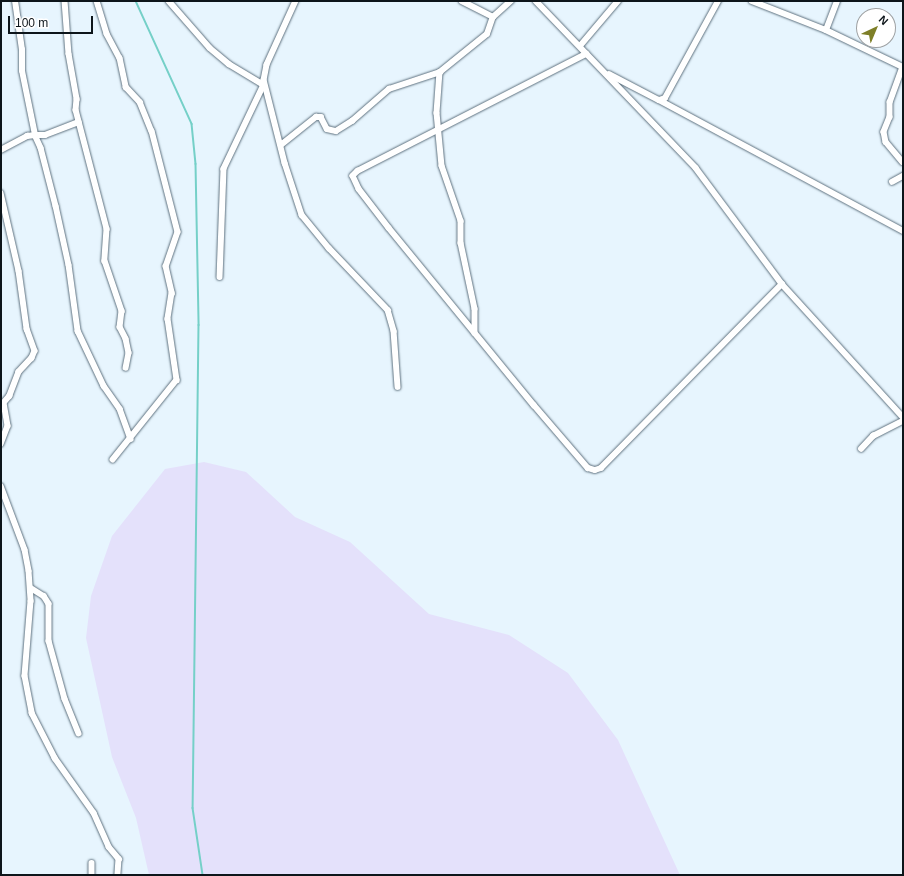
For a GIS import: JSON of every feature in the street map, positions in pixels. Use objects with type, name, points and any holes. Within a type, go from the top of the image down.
[{"type":"street","points":[[15,1],[22,50],[22,72],[35,135],[41,148],[56,206],[69,266],[78,331],[104,386],[120,409],[130,439]]},
{"type":"street","points":[[65,1],[69,54],[76,89],[79,122],[106,229],[105,261],[122,311],[120,327],[126,339],[129,354],[126,368]]},
{"type":"street","points":[[97,1],[107,34],[120,58],[126,87],[140,102],[152,131],[178,232],[166,266],[172,293],[168,319],[177,380],[113,460]]},
{"type":"street","points":[[169,1],[210,48],[229,64],[264,85],[302,215],[329,248],[388,310],[394,331],[398,387]]},
{"type":"street","points":[[220,277],[224,170],[264,85],[267,65],[296,1]]},
{"type":"street","points":[[462,1],[493,17]]},
{"type":"street","points":[[281,145],[316,117],[321,117],[326,129],[336,131],[352,121],[389,89],[440,72],[487,34],[493,17],[511,1]]},
{"type":"street","points":[[536,1],[696,168],[782,284],[903,417]]},
{"type":"street","points":[[580,46],[618,1]]},
{"type":"street","points":[[659,100],[665,98],[718,1]]},
{"type":"street","points":[[752,1],[826,30],[903,66],[890,102],[890,117],[884,132],[886,142],[903,162]]},
{"type":"street","points":[[826,30],[837,1]]},
{"type":"street","points":[[587,54],[358,171],[353,176],[367,200],[475,334],[588,468],[595,470],[606,464],[782,284]]},
{"type":"street","points":[[440,72],[438,130],[444,174],[461,221],[461,243],[476,309],[475,334]]},
{"type":"street","points":[[605,73],[659,100],[903,232]]},
{"type":"street","points":[[1,150],[27,136],[45,135],[79,122]]},
{"type":"street","points":[[892,182],[903,176]]},
{"type":"street","points":[[1,193],[19,271],[27,329],[35,351],[32,358],[19,372],[10,396],[4,403],[8,426],[1,444]]},
{"type":"street","points":[[862,449],[873,436],[903,421]]},
{"type":"street","points":[[1,486],[28,560],[30,588],[25,676],[32,713],[55,758],[94,813],[109,847],[119,859],[118,875]]},
{"type":"street","points":[[30,588],[44,596],[50,604],[49,641],[65,699],[79,733]]},
{"type":"street","points":[[92,863],[92,875]]},
{"type":"shaded area","points":[[204,462],[246,472],[295,517],[350,542],[429,614],[509,635],[568,673],[618,740],[680,875],[149,875],[136,818],[112,757],[86,638],[91,596],[112,536],[165,469]]},
{"type":"waterway","points":[[136,1],[192,124],[196,164],[199,325],[193,808],[203,875]]}]
